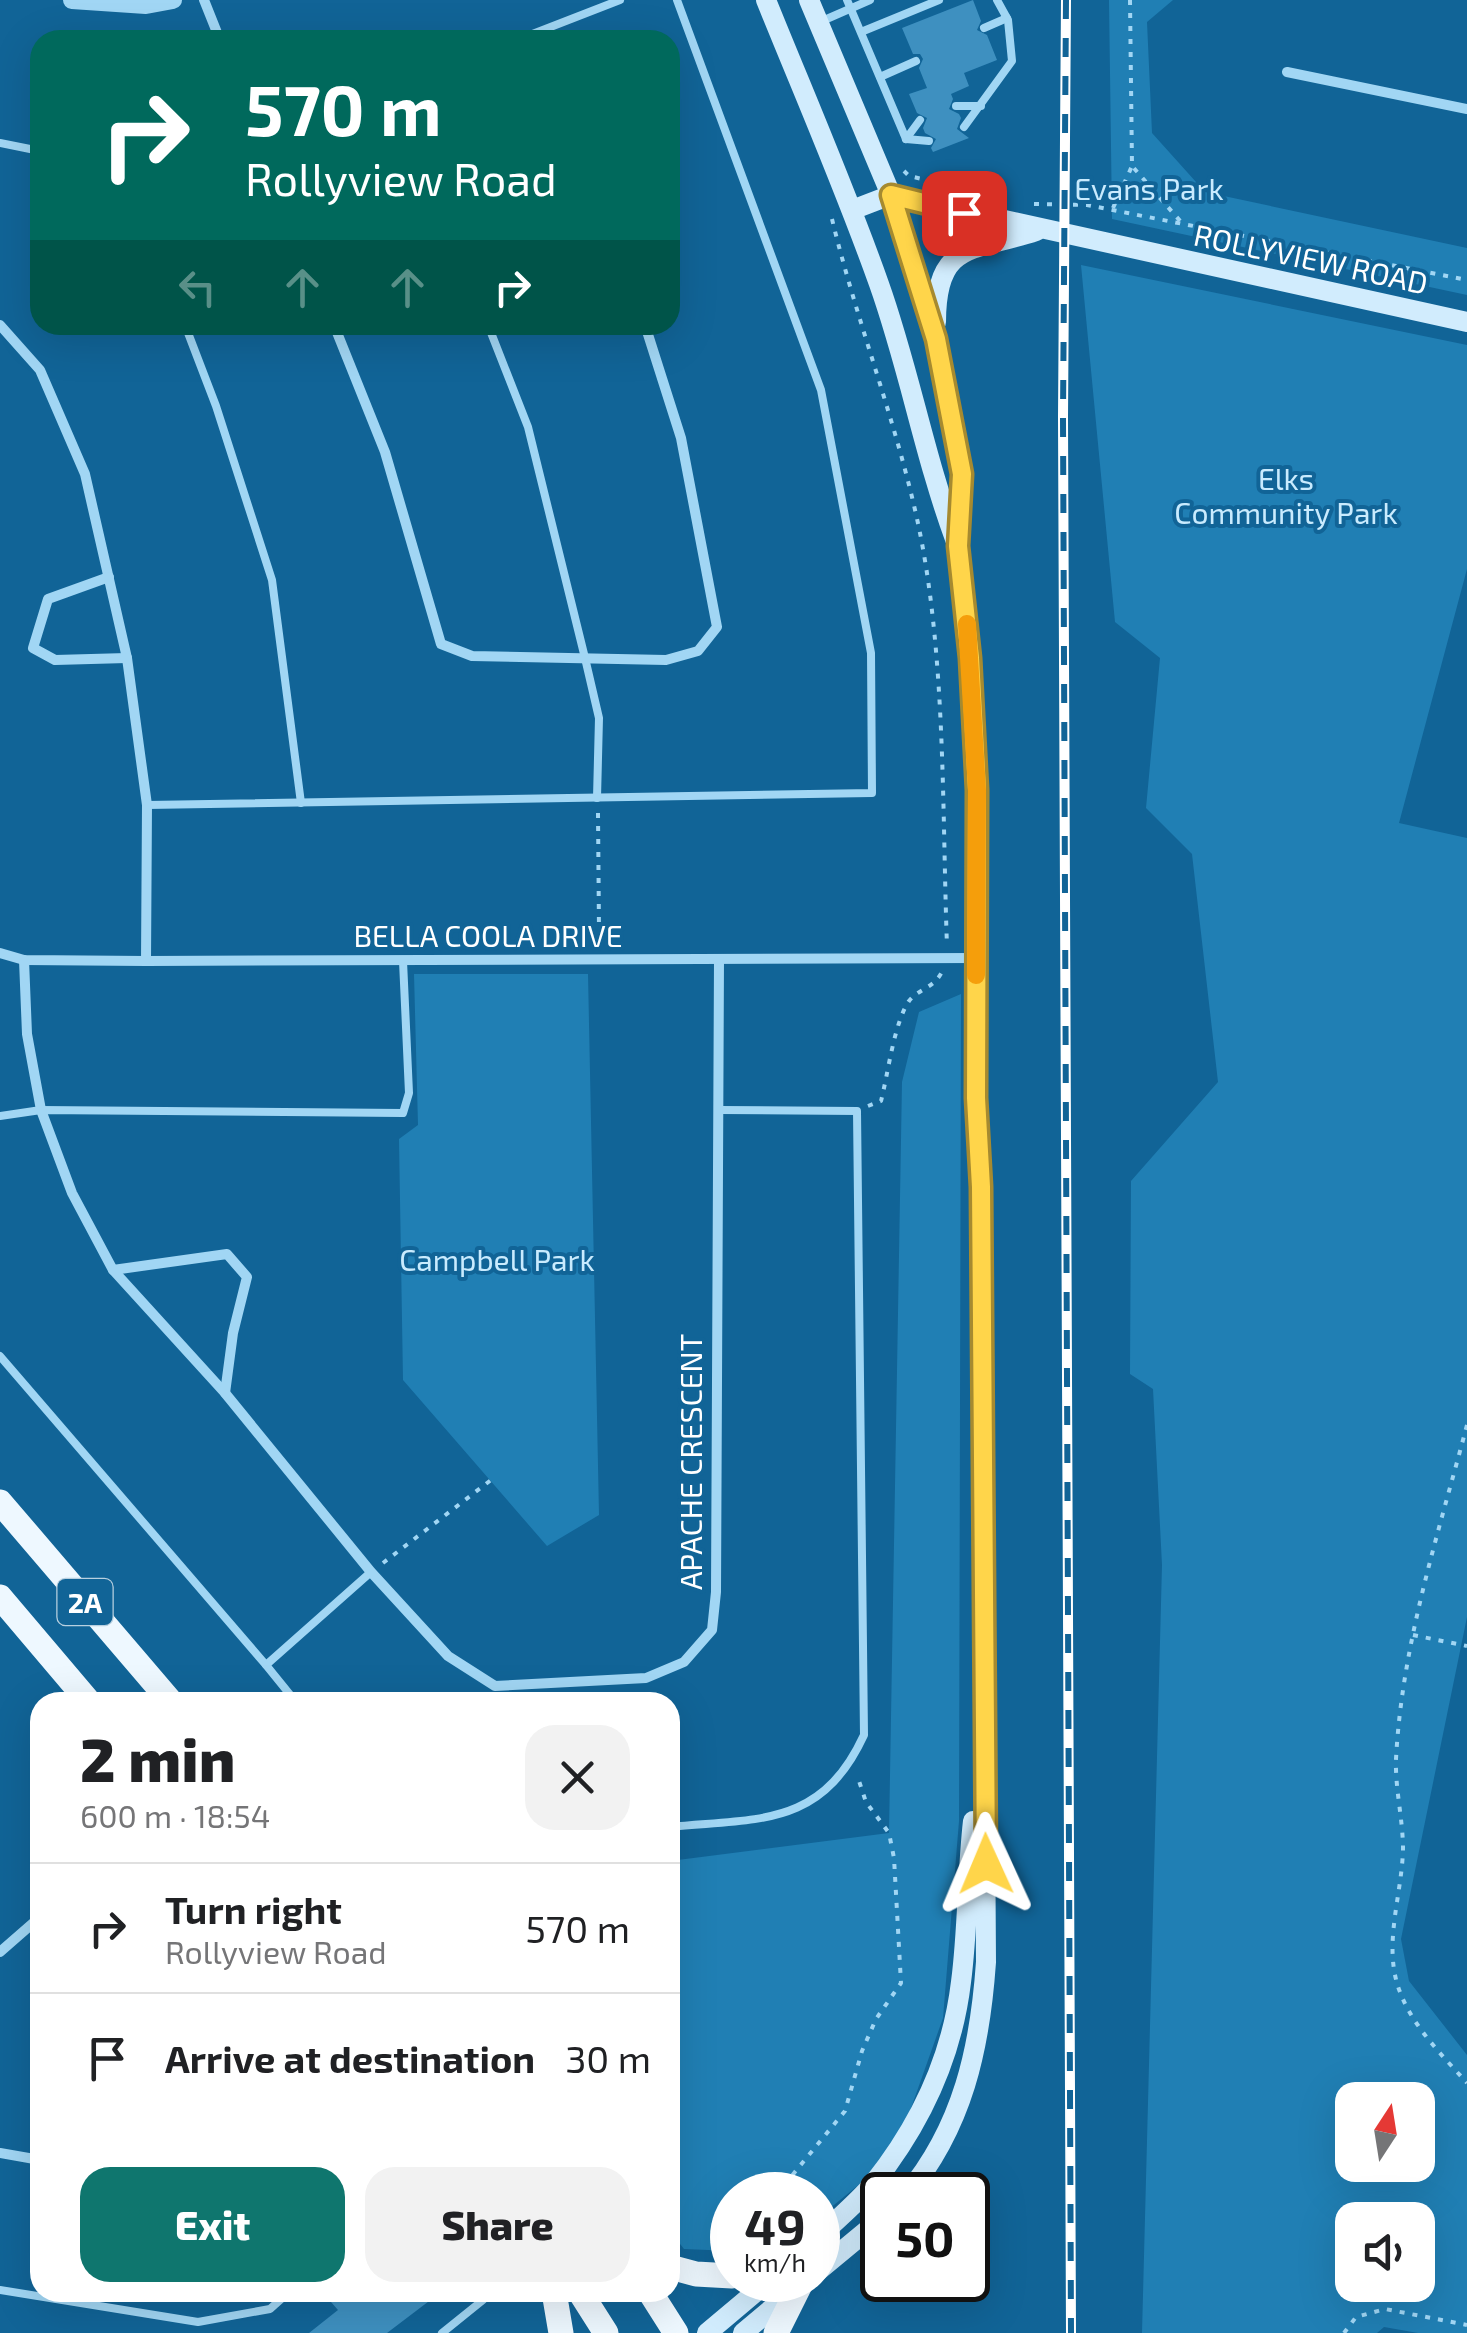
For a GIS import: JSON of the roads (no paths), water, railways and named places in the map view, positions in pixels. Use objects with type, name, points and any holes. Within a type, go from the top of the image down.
[{"type":"main road","points":[[766,0],[842,215],[907,370],[933,479],[958,546]]},
{"type":"main road","points":[[809,0],[891,195],[936,339],[962,474],[958,546],[970,658],[977,790],[976,1098],[981,1187],[986,1962],[982,2022],[971,2076],[947,2136],[922,2172]]},
{"type":"main road","points":[[842,215],[891,195]]},
{"type":"main road","name":"ROLLYVIEW ROAD","points":[[891,195],[1467,322]]},
{"type":"main road","points":[[936,339],[937,288],[942,275],[959,255],[974,246],[1038,230]]},
{"type":"main road","name":"2A","points":[[0,1502],[162,1692]]},
{"type":"main road","name":"2A","points":[[0,1597],[81,1692]]},
{"type":"main road","points":[[840,2217],[871,2187],[903,2142],[928,2099],[947,2053],[961,1985],[972,1828],[983,1744]]},
{"type":"main road","points":[[840,2253],[860,2236]]},
{"type":"main road","points":[[680,2270],[710,2275]]},
{"type":"main road","points":[[556,2302],[562,2333]]},
{"type":"main road","points":[[586,2302],[606,2333]]},
{"type":"main road","points":[[656,2302],[676,2333]]},
{"type":"main road","points":[[707,2333],[744,2302]]},
{"type":"main road","points":[[743,2333],[780,2302]]},
{"type":"main road","points":[[776,2333],[794,2302]]},
{"type":"street","points":[[72,0],[146,5],[173,0]]},
{"type":"street","points":[[204,0],[216,30]]},
{"type":"street","points":[[1287,72],[1467,109]]},
{"type":"street","points":[[0,325],[40,370],[85,474],[128,658],[146,806],[146,961]]},
{"type":"street","points":[[338,335],[385,452],[442,644],[472,656],[666,660],[698,651],[717,627],[682,438],[648,335]]},
{"type":"street","points":[[109,577],[48,600],[34,648],[55,660],[128,658]]},
{"type":"street","name":"BELLA COOLA DRIVE","points":[[0,952],[24,960],[146,961],[976,958]]},
{"type":"street","name":"APACHE CRESCENT","points":[[24,960],[27,1034],[41,1110],[72,1193],[113,1270],[225,1393],[371,1572],[448,1656],[496,1686],[646,1678],[684,1662],[712,1630],[716,1592],[718,960]]},
{"type":"street","points":[[113,1270],[226,1254],[247,1277],[233,1333],[225,1393]]},
{"type":"street","points":[[0,1952],[30,1926]]},
{"type":"street","points":[[0,2153],[30,2158]]},
{"type":"lane","points":[[542,30],[620,0]]},
{"type":"lane","points":[[146,806],[872,793],[871,653],[821,390],[677,0]]},
{"type":"lane","points":[[818,22],[849,4],[870,0]]},
{"type":"lane","points":[[861,32],[939,0]]},
{"type":"lane","points":[[964,127],[1012,61],[1007,18],[997,0]]},
{"type":"lane","points":[[849,4],[906,139]]},
{"type":"lane","points":[[984,28],[1007,18]]},
{"type":"lane","points":[[880,77],[916,61]]},
{"type":"lane","points":[[956,106],[981,106]]},
{"type":"lane","points":[[906,139],[920,120]]},
{"type":"lane","points":[[906,139],[929,142]]},
{"type":"lane","points":[[0,143],[30,150]]},
{"type":"lane","points":[[189,335],[272,580],[301,803]]},
{"type":"lane","points":[[492,335],[528,427],[599,718],[597,798]]},
{"type":"lane","points":[[0,1116],[41,1110],[404,1113],[409,1093],[403,960]]},
{"type":"lane","points":[[680,1826],[783,1816],[820,1796],[852,1761],[864,1735],[858,1111],[719,1110]]},
{"type":"lane","points":[[0,1356],[288,1692]]},
{"type":"lane","points":[[266,1665],[371,1572]]},
{"type":"lane","points":[[0,2290],[30,2295]]},
{"type":"lane","points":[[74,2302],[198,2322],[270,2309],[278,2302]]},
{"type":"lane","points":[[442,2333],[481,2302]]},
{"type":"railway","points":[[1066,0],[1063,418],[1071,2333]]},
{"type":"park label","name":"Evans Park","points":[[1149,188]]},
{"type":"park label","name":"Elks Community Park","points":[[1286,495]]},
{"type":"park label","name":"Campbell Park","points":[[497,1259]]}]
